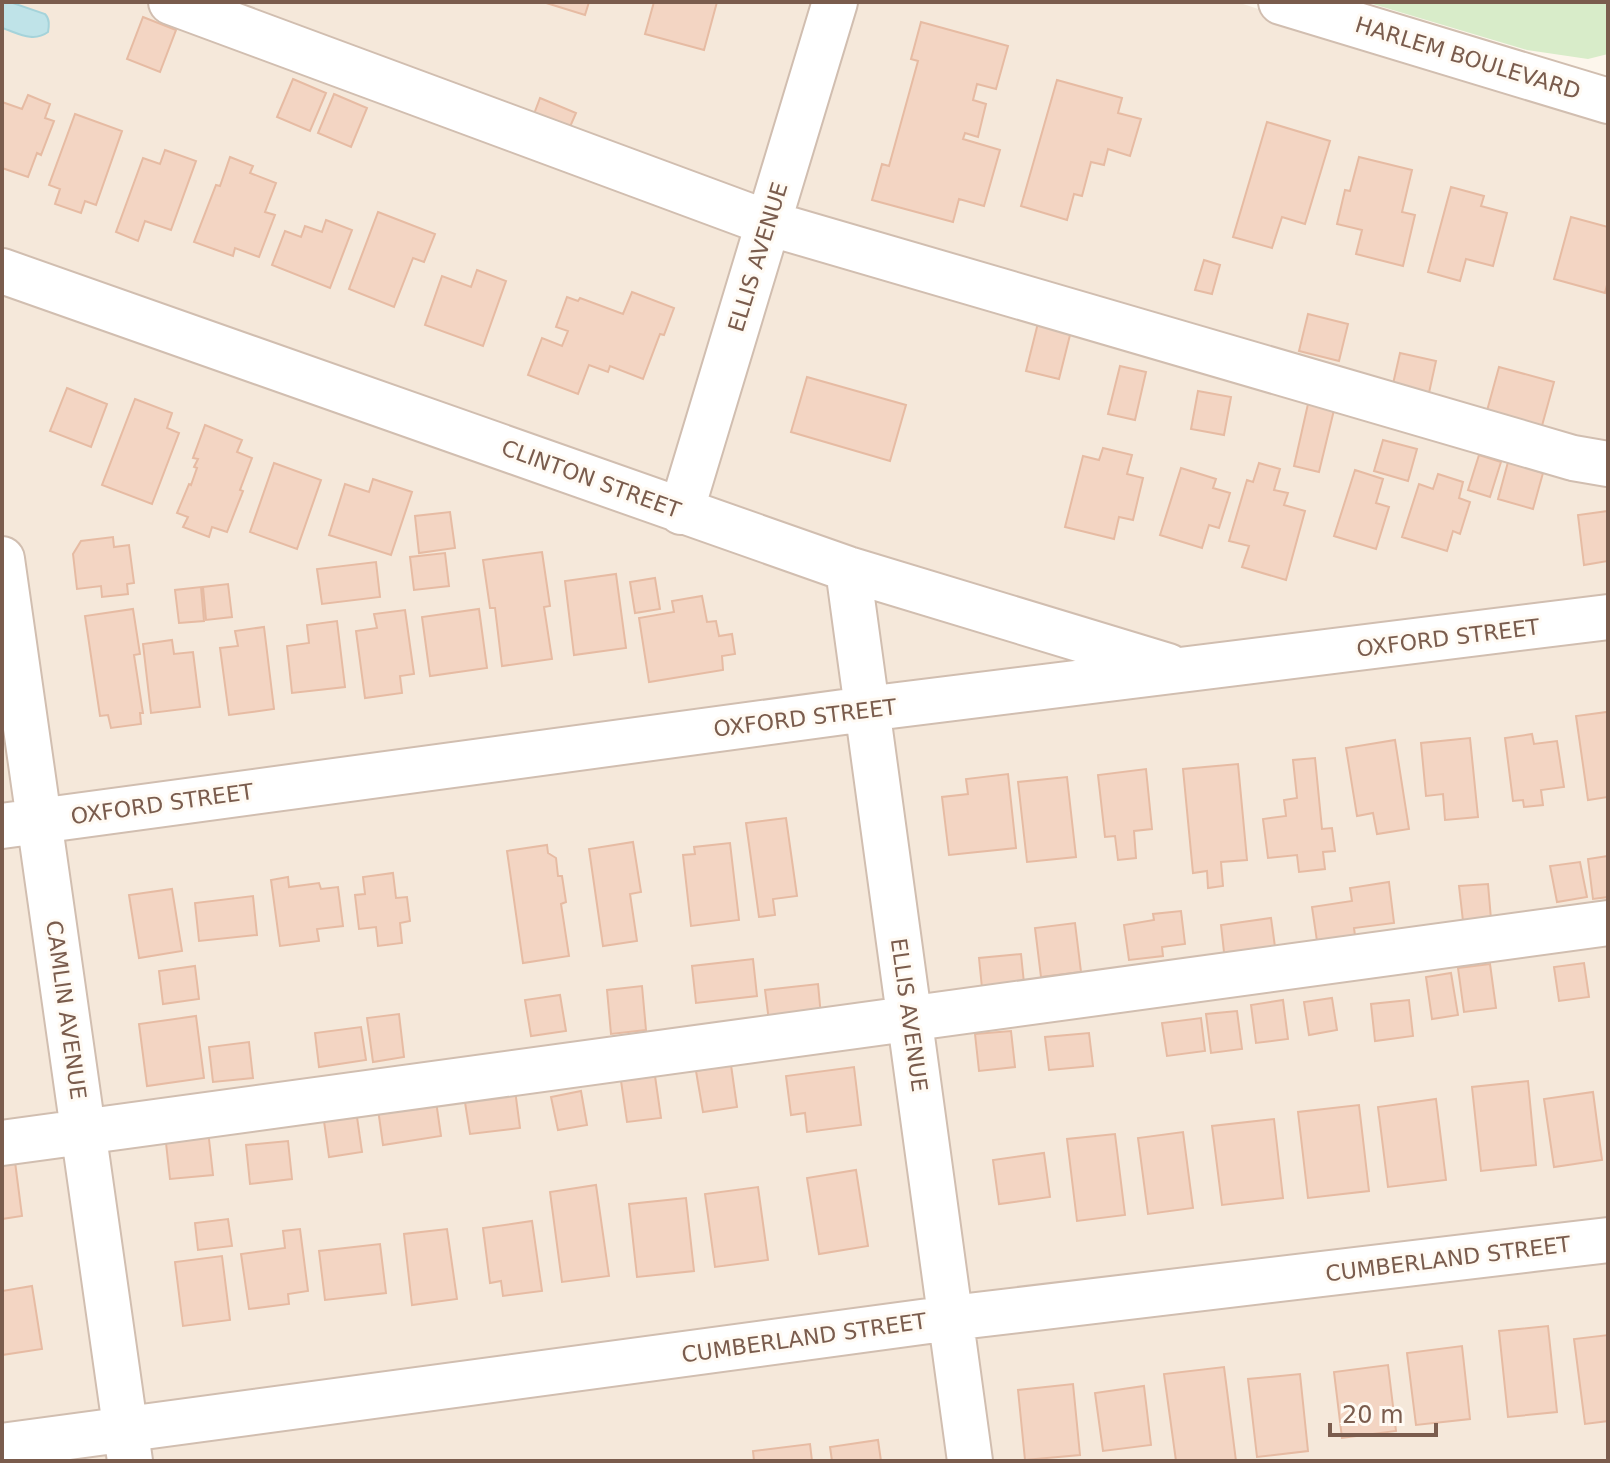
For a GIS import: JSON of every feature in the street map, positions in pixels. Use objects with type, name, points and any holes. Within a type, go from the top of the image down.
[{"type":"street","points":[[171,2],[768,223],[1573,458],[1608,464]]},
{"type":"street","name":"ELLIS AVENUE","points":[[681,512],[835,2]]},
{"type":"street","name":"HARLEM BOULEVARD","points":[[1281,2],[1608,101]]},
{"type":"street","points":[[1542,80],[1608,82]]},
{"type":"street","name":"CLINTON STREET","points":[[2,271],[848,569],[1185,671]]},
{"type":"street","name":"CAMLIN AVENUE","points":[[2,559],[21,823],[83,1133],[128,1446]]},
{"type":"street","name":"ELLIS AVENUE","points":[[848,569],[970,1461]]},
{"type":"street","name":"OXFORD STREET","points":[[21,823],[866,709],[1608,617]]},
{"type":"street","points":[[2,1143],[1608,923]]},
{"type":"street","name":"CUMBERLAND STREET","points":[[2,1446],[128,1446],[951,1318],[1608,1240]]},
{"type":"shaded area","points":[[2,2],[1237,2],[1608,123],[1608,1461],[2,1461]]},
{"type":"green space","points":[[1366,2],[1608,2],[1608,54],[1588,59],[1527,50]]},
{"type":"water","points":[[2,2],[45,14],[48,32],[31,37],[2,28]]},
{"type":"building","points":[[543,2],[589,2],[585,15]]},
{"type":"building","points":[[654,2],[717,2],[704,50],[645,34]]},
{"type":"building","points":[[143,17],[176,30],[160,72],[127,59]]},
{"type":"building","points":[[921,22],[1008,46],[996,89],[977,84],[973,100],[986,104],[978,137],[965,133],[963,139],[1000,150],[984,206],[959,199],[953,222],[872,200],[882,164],[889,166],[918,61],[911,59]]},
{"type":"building","points":[[293,79],[326,93],[310,131],[277,117]]},
{"type":"building","points":[[1057,80],[1122,98],[1118,113],[1141,119],[1130,156],[1108,149],[1104,165],[1091,162],[1082,196],[1074,194],[1067,220],[1021,206]]},
{"type":"building","points":[[334,94],[367,108],[351,147],[318,133]]},
{"type":"building","points":[[28,95],[50,104],[45,118],[54,121],[41,155],[37,153],[28,177],[2,168],[2,102],[22,109]]},
{"type":"building","points":[[540,98],[576,113],[566,136],[531,122]]},
{"type":"building","points":[[75,114],[122,131],[96,205],[85,201],[81,213],[55,204],[60,189],[49,185]]},
{"type":"building","points":[[1267,122],[1330,141],[1305,224],[1282,217],[1272,248],[1233,237]]},
{"type":"building","points":[[165,150],[196,161],[171,230],[145,221],[138,241],[116,232],[143,158],[160,164]]},
{"type":"building","points":[[230,157],[253,166],[250,173],[276,183],[265,212],[275,215],[259,257],[235,248],[233,256],[194,242]]},
{"type":"building","points":[[1359,157],[1412,170],[1402,212],[1415,215],[1403,266],[1356,254],[1362,230],[1337,224],[1345,190],[1350,191]]},
{"type":"building","points":[[1451,187],[1484,196],[1481,206],[1507,213],[1493,266],[1466,259],[1460,281],[1428,272]]},
{"type":"building","points":[[378,212],[435,234],[424,262],[413,258],[394,307],[349,289]]},
{"type":"building","points":[[1571,217],[1608,227],[1608,281],[1605,293],[1554,279]]},
{"type":"building","points":[[326,220],[352,230],[330,288],[272,265],[285,231],[301,237],[305,226],[322,232]]},
{"type":"building","points":[[1204,260],[1220,265],[1212,294],[1195,290]]},
{"type":"building","points":[[477,270],[506,281],[483,346],[425,325],[442,276],[471,287]]},
{"type":"building","points":[[632,292],[674,308],[664,335],[660,334],[643,379],[610,366],[608,372],[589,365],[578,394],[528,375],[542,338],[562,346],[568,331],[556,327],[567,297],[578,301],[580,298],[623,314]]},
{"type":"building","points":[[1308,314],[1348,324],[1339,361],[1299,351]]},
{"type":"building","points":[[1038,323],[1071,331],[1059,379],[1026,371]]},
{"type":"building","points":[[1400,353],[1436,361],[1427,402],[1391,393]]},
{"type":"building","points":[[1120,366],[1146,372],[1135,420],[1108,414]]},
{"type":"building","points":[[1499,367],[1554,382],[1540,433],[1485,418]]},
{"type":"building","points":[[807,377],[906,405],[890,461],[791,432]]},
{"type":"building","points":[[67,388],[107,404],[91,447],[50,431]]},
{"type":"building","points":[[1198,391],[1231,397],[1224,435],[1191,429]]},
{"type":"building","points":[[135,399],[172,413],[167,428],[179,433],[152,504],[102,485]]},
{"type":"building","points":[[1308,404],[1334,410],[1319,472],[1294,466]]},
{"type":"building","points":[[205,425],[242,440],[237,452],[252,458],[227,532],[212,527],[209,537],[183,527],[188,517],[177,513],[197,468],[194,467],[198,459],[193,458]]},
{"type":"building","points":[[1383,440],[1417,449],[1408,481],[1374,471]]},
{"type":"building","points":[[1103,448],[1132,455],[1127,474],[1143,478],[1133,520],[1119,517],[1114,539],[1065,527],[1083,456],[1099,460]]},
{"type":"building","points":[[1479,455],[1501,462],[1490,497],[1468,490]]},
{"type":"building","points":[[1508,462],[1543,473],[1533,509],[1498,499]]},
{"type":"building","points":[[274,463],[321,480],[297,549],[250,532]]},
{"type":"building","points":[[1259,463],[1280,469],[1274,490],[1288,493],[1284,505],[1305,511],[1286,580],[1242,567],[1249,546],[1229,541],[1247,480],[1253,482]]},
{"type":"building","points":[[1181,468],[1216,479],[1213,488],[1230,493],[1219,528],[1209,525],[1202,548],[1160,535]]},
{"type":"building","points":[[1355,470],[1383,479],[1376,503],[1389,507],[1376,549],[1334,536]]},
{"type":"building","points":[[1438,474],[1463,482],[1459,498],[1470,502],[1460,534],[1453,531],[1447,551],[1402,537],[1419,484],[1433,489]]},
{"type":"building","points":[[373,479],[412,492],[391,555],[329,535],[345,484],[369,492]]},
{"type":"building","points":[[1608,511],[1608,561],[1584,565],[1578,515]]},
{"type":"building","points":[[450,512],[455,548],[419,553],[415,516]]},
{"type":"building","points":[[113,537],[114,547],[129,545],[134,583],[127,584],[128,594],[102,597],[101,586],[77,589],[73,554],[81,541]]},
{"type":"building","points":[[542,552],[550,606],[544,607],[552,659],[502,666],[495,608],[490,608],[483,560]]},
{"type":"building","points":[[445,553],[449,586],[414,590],[410,557]]},
{"type":"building","points":[[376,562],[380,597],[322,604],[317,569]]},
{"type":"building","points":[[616,574],[626,648],[574,655],[565,581]]},
{"type":"building","points":[[655,578],[660,609],[635,613],[630,582]]},
{"type":"building","points":[[228,584],[232,617],[206,620],[203,587]]},
{"type":"building","points":[[201,587],[204,621],[179,623],[175,590]]},
{"type":"building","points":[[702,596],[707,622],[716,621],[719,636],[732,634],[735,654],[722,656],[723,670],[649,682],[639,618],[674,612],[672,601]]},
{"type":"building","points":[[133,609],[140,654],[134,655],[143,713],[140,713],[141,724],[111,728],[108,715],[100,716],[85,616]]},
{"type":"building","points":[[479,609],[487,668],[430,676],[422,617]]},
{"type":"building","points":[[405,610],[414,674],[400,676],[402,693],[365,698],[356,631],[377,628],[374,614]]},
{"type":"building","points":[[337,621],[345,687],[292,693],[287,646],[309,643],[307,625]]},
{"type":"building","points":[[264,627],[274,709],[229,715],[220,648],[238,646],[235,631]]},
{"type":"building","points":[[172,640],[174,654],[193,652],[200,707],[151,713],[143,644]]},
{"type":"building","points":[[1607,712],[1608,797],[1588,800],[1576,716]]},
{"type":"building","points":[[1532,734],[1534,744],[1557,741],[1564,787],[1541,790],[1543,805],[1524,807],[1523,800],[1513,801],[1505,738]]},
{"type":"building","points":[[1470,738],[1478,817],[1445,820],[1443,794],[1426,796],[1421,743]]},
{"type":"building","points":[[1395,740],[1409,829],[1377,834],[1373,813],[1357,816],[1346,748]]},
{"type":"building","points":[[1315,758],[1322,829],[1332,828],[1335,851],[1323,852],[1325,869],[1299,872],[1297,855],[1268,858],[1263,819],[1286,816],[1284,800],[1297,798],[1293,760]]},
{"type":"building","points":[[1238,764],[1247,860],[1221,862],[1223,886],[1208,888],[1207,871],[1193,873],[1183,769]]},
{"type":"building","points":[[1146,769],[1152,829],[1134,831],[1136,858],[1118,860],[1115,836],[1105,837],[1098,775]]},
{"type":"building","points":[[1008,774],[1016,848],[949,855],[942,797],[968,794],[966,779]]},
{"type":"building","points":[[1067,777],[1076,857],[1027,862],[1018,782]]},
{"type":"building","points":[[786,818],[797,896],[773,899],[775,915],[759,917],[746,823]]},
{"type":"building","points":[[633,842],[641,892],[630,894],[637,941],[603,946],[589,849]]},
{"type":"building","points":[[730,843],[739,920],[691,926],[683,855],[695,854],[694,847]]},
{"type":"building","points":[[547,845],[548,853],[556,858],[558,876],[562,876],[566,902],[561,904],[569,956],[523,963],[507,851]]},
{"type":"building","points":[[1608,856],[1608,897],[1593,899],[1588,859]]},
{"type":"building","points":[[1580,862],[1587,897],[1557,902],[1550,866]]},
{"type":"building","points":[[393,873],[396,898],[407,897],[410,921],[400,923],[402,943],[378,946],[376,927],[359,929],[355,895],[365,894],[363,877]]},
{"type":"building","points":[[288,877],[289,887],[319,883],[321,889],[338,887],[343,926],[317,929],[319,941],[280,946],[271,880]]},
{"type":"building","points":[[1389,882],[1394,923],[1354,928],[1356,943],[1318,948],[1312,907],[1352,901],[1350,888]]},
{"type":"building","points":[[1488,884],[1491,919],[1463,921],[1459,886]]},
{"type":"building","points":[[172,889],[182,951],[139,958],[129,895]]},
{"type":"building","points":[[253,896],[257,935],[199,941],[195,903]]},
{"type":"building","points":[[1181,911],[1185,944],[1162,947],[1163,956],[1129,960],[1124,925],[1154,920],[1153,914]]},
{"type":"building","points":[[1271,918],[1276,954],[1225,961],[1221,925]]},
{"type":"building","points":[[1075,923],[1081,972],[1041,977],[1035,928]]},
{"type":"building","points":[[1021,954],[1025,993],[983,998],[979,958]]},
{"type":"building","points":[[753,959],[757,996],[696,1003],[692,966]]},
{"type":"building","points":[[1584,963],[1589,997],[1559,1001],[1554,967]]},
{"type":"building","points":[[1490,964],[1496,1008],[1464,1012],[1458,968]]},
{"type":"building","points":[[195,966],[199,999],[163,1004],[159,971]]},
{"type":"building","points":[[1451,973],[1458,1015],[1432,1019],[1426,977]]},
{"type":"building","points":[[818,984],[821,1016],[769,1021],[765,990]]},
{"type":"building","points":[[642,986],[646,1030],[611,1034],[607,990]]},
{"type":"building","points":[[560,995],[566,1031],[531,1036],[525,1000]]},
{"type":"building","points":[[1332,998],[1337,1030],[1309,1035],[1304,1002]]},
{"type":"building","points":[[1283,1000],[1288,1039],[1256,1043],[1251,1005]]},
{"type":"building","points":[[1409,1000],[1413,1036],[1375,1041],[1371,1004]]},
{"type":"building","points":[[1237,1011],[1242,1049],[1211,1053],[1206,1014]]},
{"type":"building","points":[[399,1014],[404,1057],[373,1062],[367,1018]]},
{"type":"building","points":[[196,1016],[204,1078],[147,1086],[139,1024]]},
{"type":"building","points":[[1201,1018],[1205,1051],[1167,1056],[1162,1023]]},
{"type":"building","points":[[361,1027],[366,1060],[319,1067],[315,1033]]},
{"type":"building","points":[[1011,1031],[1015,1067],[979,1071],[975,1034]]},
{"type":"building","points":[[1089,1033],[1093,1066],[1049,1070],[1045,1037]]},
{"type":"building","points":[[249,1042],[253,1078],[213,1082],[209,1047]]},
{"type":"building","points":[[731,1065],[737,1107],[703,1112],[696,1071]]},
{"type":"building","points":[[854,1067],[861,1125],[807,1132],[805,1113],[791,1115],[786,1076]]},
{"type":"building","points":[[655,1076],[661,1118],[627,1122],[621,1081]]},
{"type":"building","points":[[1528,1081],[1536,1165],[1481,1171],[1472,1087]]},
{"type":"building","points":[[515,1090],[520,1128],[470,1134],[464,1096]]},
{"type":"building","points":[[581,1091],[587,1125],[558,1130],[551,1097]]},
{"type":"building","points":[[1593,1092],[1602,1160],[1554,1167],[1544,1099]]},
{"type":"building","points":[[1436,1099],[1446,1180],[1388,1187],[1378,1107]]},
{"type":"building","points":[[436,1101],[441,1136],[383,1145],[378,1109]]},
{"type":"building","points":[[1359,1105],[1369,1191],[1308,1198],[1298,1112]]},
{"type":"building","points":[[356,1110],[362,1152],[329,1157],[323,1114]]},
{"type":"building","points":[[1274,1119],[1283,1198],[1222,1205],[1212,1126]]},
{"type":"building","points":[[208,1130],[213,1175],[170,1179],[165,1134]]},
{"type":"building","points":[[1183,1132],[1193,1208],[1148,1214],[1138,1138]]},
{"type":"building","points":[[1115,1134],[1125,1215],[1077,1221],[1067,1139]]},
{"type":"building","points":[[288,1141],[292,1179],[250,1184],[246,1145]]},
{"type":"building","points":[[1044,1153],[1050,1197],[999,1204],[993,1160]]},
{"type":"building","points":[[14,1154],[22,1216],[2,1219],[2,1156]]},
{"type":"building","points":[[856,1170],[868,1246],[819,1254],[807,1178]]},
{"type":"building","points":[[596,1185],[609,1276],[562,1282],[550,1192]]},
{"type":"building","points":[[758,1187],[768,1260],[715,1267],[705,1194]]},
{"type":"building","points":[[686,1198],[694,1271],[637,1277],[629,1204]]},
{"type":"building","points":[[228,1219],[232,1246],[198,1250],[195,1223]]},
{"type":"building","points":[[532,1221],[542,1291],[503,1296],[501,1281],[490,1283],[483,1228]]},
{"type":"building","points":[[300,1229],[308,1291],[288,1294],[289,1304],[249,1309],[241,1254],[285,1248],[283,1231]]},
{"type":"building","points":[[447,1229],[457,1299],[412,1305],[404,1234]]},
{"type":"building","points":[[380,1244],[386,1293],[325,1300],[319,1251]]},
{"type":"building","points":[[222,1256],[230,1320],[183,1326],[175,1262]]},
{"type":"building","points":[[32,1286],[42,1349],[2,1355],[2,1291]]},
{"type":"building","points":[[1548,1326],[1557,1412],[1508,1417],[1499,1331]]},
{"type":"building","points":[[1608,1335],[1608,1421],[1585,1424],[1574,1339]]},
{"type":"building","points":[[1462,1346],[1470,1419],[1416,1425],[1407,1353]]},
{"type":"building","points":[[1388,1365],[1396,1431],[1342,1438],[1334,1372]]},
{"type":"building","points":[[1224,1367],[1236,1461],[1176,1461],[1164,1374]]},
{"type":"building","points":[[1300,1374],[1308,1451],[1257,1457],[1248,1379]]},
{"type":"building","points":[[1073,1384],[1080,1455],[1025,1460],[1018,1390]]},
{"type":"building","points":[[1144,1386],[1151,1445],[1103,1451],[1095,1393]]},
{"type":"building","points":[[878,1440],[881,1461],[832,1461],[830,1447]]},
{"type":"building","points":[[810,1444],[812,1461],[754,1461],[753,1451]]}]
